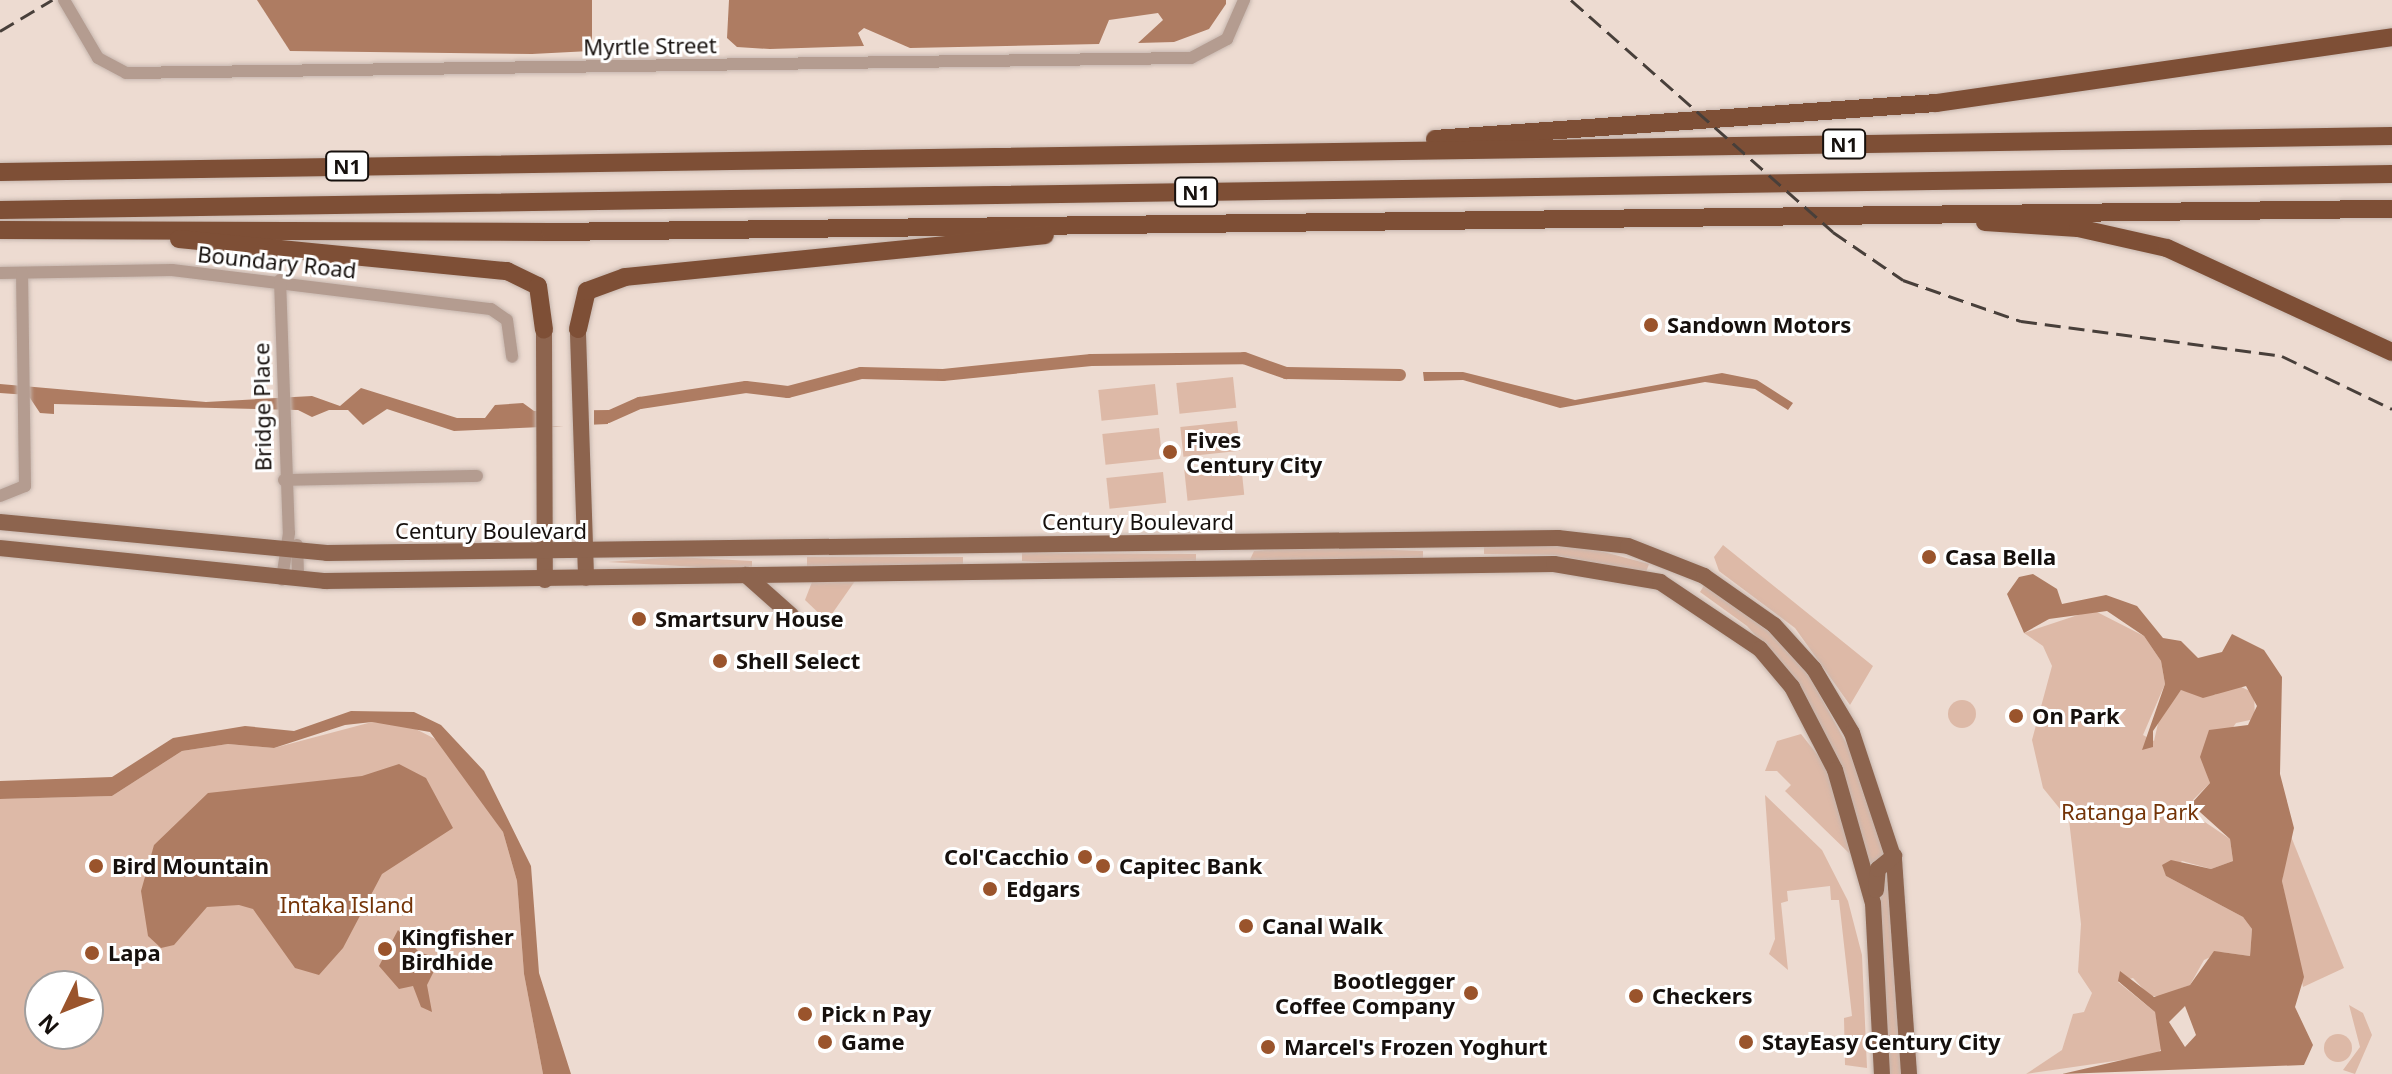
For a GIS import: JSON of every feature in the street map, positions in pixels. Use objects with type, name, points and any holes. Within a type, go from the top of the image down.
[{"type":"highway","points":[[1297,152],[1936,103],[2392,37]]},
{"type":"highway","name":"N1","points":[[0,172],[2392,136]]},
{"type":"highway","name":"N1","points":[[0,210],[2392,174]]},
{"type":"highway","points":[[0,233],[2392,209]]},
{"type":"highway","points":[[1887,213],[2129,237],[2317,313],[2392,352]]},
{"type":"highway","points":[[578,332],[587,291],[625,277],[1231,222]]},
{"type":"highway","points":[[0,233],[200,239],[507,271],[542,292],[544,332]]},
{"type":"highway","points":[[2317,313],[2392,337]]},
{"type":"main road","points":[[544,332],[548,409],[545,580]]},
{"type":"main road","points":[[578,332],[584,426],[586,578]]},
{"type":"main road","name":"Century Boulevard","points":[[0,522],[293,552],[545,554],[1558,538],[1628,546],[1704,576],[1795,646],[1852,733],[1894,856],[1909,1074]]},
{"type":"main road","points":[[0,548],[290,580],[545,580],[1554,564],[1660,582],[1741,632],[1792,687],[1855,826],[1877,936]]},
{"type":"main road","points":[[746,575],[791,615]]},
{"type":"main road","points":[[1882,1074],[1878,869],[1894,856]]},
{"type":"street","name":"Myrtle Street","points":[[64,0],[98,58],[126,73],[1191,58],[1227,39],[1244,0]]},
{"type":"street","name":"Boundary Road","points":[[0,273],[71,268],[280,280],[491,309],[507,320],[512,357]]},
{"type":"street","points":[[0,496],[25,486],[22,273]]},
{"type":"street","name":"Bridge Place","points":[[280,280],[284,480],[293,552],[290,580]]},
{"type":"street","points":[[284,480],[477,476]]},
{"type":"green space","points":[[1233,377],[1236,408],[1180,414],[1176,383]]},
{"type":"green space","points":[[1155,384],[1158,415],[1102,421],[1098,390]]},
{"type":"green space","points":[[1237,421],[1240,451],[1183,457],[1180,427]]},
{"type":"green space","points":[[1159,428],[1162,459],[1106,465],[1102,434]]},
{"type":"green space","points":[[1241,464],[1244,495],[1188,501],[1184,470]]},
{"type":"green space","points":[[1163,472],[1166,503],[1110,509],[1106,478]]},
{"type":"green space","points":[[1558,544],[1649,564],[1646,572],[1555,555],[1484,554],[1484,546]]},
{"type":"green space","points":[[1723,545],[1873,666],[1850,705],[1795,628],[1719,571],[1714,557]]},
{"type":"green space","points":[[1304,547],[1423,551],[1423,559],[1248,564],[1254,551]]},
{"type":"green space","points":[[1022,553],[1196,554],[1196,564],[1094,566],[1022,561]]},
{"type":"green space","points":[[675,557],[752,561],[752,570],[608,562]]},
{"type":"green space","points":[[807,557],[963,557],[963,566],[807,566]]},
{"type":"green space","points":[[855,581],[827,621],[805,600],[812,582]]},
{"type":"green space","points":[[1705,584],[1773,635],[1808,674],[1856,761],[1888,861],[1905,1074],[1889,1074],[1879,902],[1841,768],[1790,674],[1747,626],[1700,592]]},
{"type":"green space","name":"Ratanga Park","points":[[2093,610],[2144,636],[2161,661],[2165,684],[2143,735],[2154,741],[2159,719],[2181,690],[2215,695],[2235,684],[2254,693],[2255,719],[2236,723],[2205,768],[2210,783],[2193,800],[2196,816],[2230,839],[2233,861],[2211,869],[2182,861],[2166,876],[2243,917],[2252,929],[2250,956],[2221,952],[2204,960],[2190,985],[2160,996],[2150,996],[2133,978],[2118,982],[2155,1012],[2162,1048],[2156,1055],[2026,1074],[2062,1050],[2073,1014],[2084,1012],[2092,993],[2078,972],[2081,924],[2069,820],[2043,788],[2032,740],[2052,666],[2043,646],[2024,633]]},
{"type":"green space","points":[[1962,700],[1972,704],[1976,714],[1972,724],[1962,728],[1952,724],[1948,714],[1952,704]]},
{"type":"green space","name":"Intaka Island","points":[[372,722],[408,725],[443,743],[503,832],[517,881],[524,974],[543,1074],[0,1074],[0,799],[112,796],[182,751],[228,744],[274,748]]},
{"type":"green space","points":[[1801,734],[1831,772],[1850,854],[1785,791],[1791,785],[1777,771],[1765,771],[1777,741]]},
{"type":"green space","points":[[1765,795],[1822,850],[1848,901],[1862,955],[1867,1068],[1845,1065],[1844,1018],[1852,1016],[1839,900],[1831,900],[1830,886],[1787,891],[1788,901],[1781,903],[1788,970],[1769,954],[1775,939]]},
{"type":"green space","points":[[2290,834],[2344,968],[2303,987],[2282,881]]},
{"type":"green space","points":[[2349,1005],[2363,1013],[2372,1035],[2355,1074],[2343,1070],[2360,1047]]},
{"type":"green space","points":[[2338,1034],[2348,1038],[2352,1048],[2348,1058],[2338,1062],[2328,1058],[2324,1048],[2328,1038]]},
{"type":"shaded area","points":[[257,0],[592,0],[592,39],[590,51],[532,54],[290,51]]},
{"type":"shaded area","points":[[729,0],[1226,0],[1226,4],[1209,29],[1174,42],[1138,43],[1163,20],[1158,13],[1109,20],[1099,44],[910,48],[864,28],[858,33],[864,46],[770,49],[737,47],[727,38]]},
{"type":"shaded area","points":[[1423,372],[1463,372],[1575,400],[1722,373],[1757,380],[1793,403],[1788,410],[1755,389],[1705,382],[1560,408],[1463,380],[1424,381]]},
{"type":"shaded area","points":[[0,384],[206,402],[312,396],[340,406],[361,388],[457,418],[485,418],[495,405],[523,403],[534,411],[609,410],[608,424],[454,431],[387,409],[363,425],[348,410],[329,410],[312,417],[298,410],[54,404],[54,414],[40,413],[28,395],[0,393]]},
{"type":"shaded area","points":[[2033,574],[2057,589],[2062,604],[2106,595],[2137,606],[2163,638],[2181,641],[2198,658],[2222,652],[2232,634],[2264,650],[2282,677],[2280,774],[2294,828],[2282,881],[2304,977],[2295,1007],[2313,1045],[2304,1065],[2062,1074],[2161,1051],[2155,1012],[2118,981],[2120,971],[2154,997],[2190,985],[2214,951],[2250,956],[2252,929],[2243,917],[2166,876],[2162,865],[2171,860],[2211,869],[2233,861],[2230,839],[2191,804],[2210,783],[2200,757],[2209,730],[2248,725],[2257,706],[2246,686],[2203,698],[2181,690],[2153,731],[2153,747],[2142,750],[2165,684],[2161,661],[2144,636],[2107,611],[2049,619],[2024,633],[2007,594],[2019,577]],"holes":[[[2185,1006],[2196,1035],[2185,1047],[2169,1022]]]},
{"type":"shaded area","points":[[351,711],[414,712],[441,725],[484,771],[531,866],[539,973],[571,1074],[543,1074],[524,974],[517,881],[503,832],[430,732],[372,722],[345,725],[274,748],[228,744],[182,751],[112,796],[0,799],[0,781],[112,777],[173,738],[245,726],[294,731]]},
{"type":"shaded area","points":[[399,764],[426,778],[453,828],[382,874],[343,948],[319,975],[295,968],[253,909],[239,905],[207,907],[174,945],[161,948],[148,936],[141,891],[154,845],[208,793],[362,776]]},
{"type":"shaded area","points":[[398,930],[419,952],[440,959],[427,985],[432,1012],[421,1007],[413,986],[399,989],[379,966]]},
{"type":"pier","points":[[540,408],[594,408],[594,426],[540,426]]},
{"type":"waterway","points":[[608,417],[640,403],[746,387],[788,392],[861,373],[943,375],[1091,360],[1244,358],[1286,373],[1400,375]]},
{"type":"railway","points":[[0,31],[52,0]]},
{"type":"railway","points":[[1571,0],[1833,232],[1903,280],[2021,321],[2282,356],[2392,409]]},
{"type":"place","name":"Sandown Motors","points":[[1651,325]]},
{"type":"place","name":"Fives Century City","points":[[1170,452]]},
{"type":"place","name":"Casa Bella","points":[[1929,557]]},
{"type":"place","name":"Smartsurv House","points":[[639,619]]},
{"type":"place","name":"Shell Select","points":[[720,661]]},
{"type":"place","name":"On Park","points":[[2016,716]]},
{"type":"place","name":"Col'Cacchio","points":[[1085,857]]},
{"type":"place","name":"Bird Mountain","points":[[96,866]]},
{"type":"place","name":"Capitec Bank","points":[[1103,866]]},
{"type":"place","name":"Edgars","points":[[990,889]]},
{"type":"place","name":"Canal Walk","points":[[1246,926]]},
{"type":"place","name":"Kingfisher Birdhide","points":[[385,949]]},
{"type":"place","name":"Lapa","points":[[92,953]]},
{"type":"place","name":"Bootlegger Coffee Company","points":[[1471,993]]},
{"type":"place","name":"Checkers","points":[[1636,996]]},
{"type":"place","name":"Pick n Pay","points":[[805,1014]]},
{"type":"place","name":"Game","points":[[825,1042]]},
{"type":"place","name":"StayEasy Century City","points":[[1746,1042]]},
{"type":"place","name":"Marcel's Frozen Yoghurt","points":[[1268,1047]]}]
